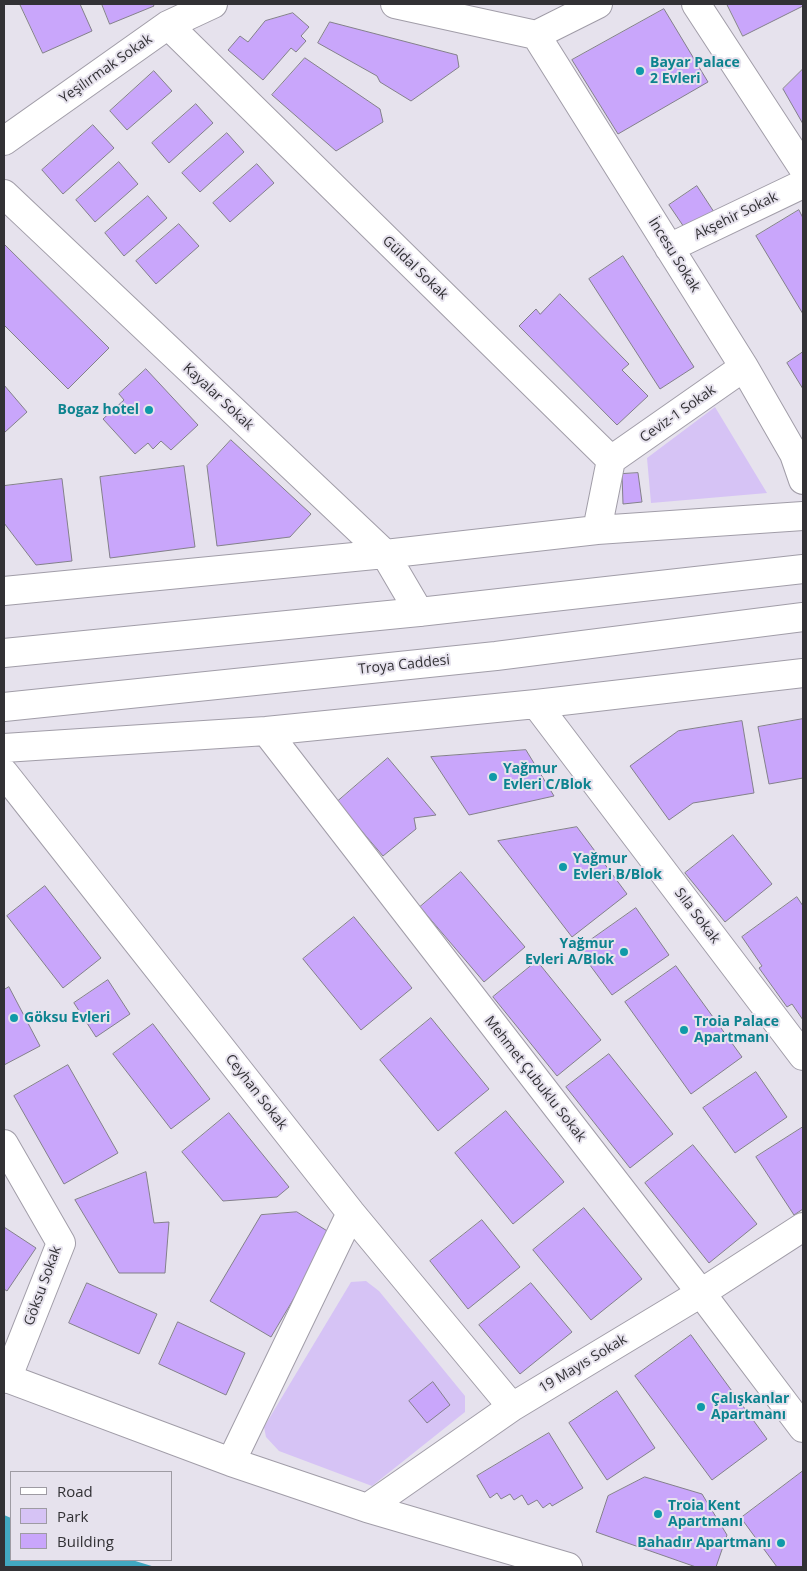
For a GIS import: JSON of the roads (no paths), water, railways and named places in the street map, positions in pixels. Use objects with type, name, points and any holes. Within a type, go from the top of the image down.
[{"type":"street","name":"Yeşilırmak Sokak","points":[[4,141],[168,25],[214,4]]},
{"type":"street","points":[[395,4],[536,36],[569,10],[598,4]]},
{"type":"street","points":[[696,4],[803,168]]},
{"type":"street","name":"Güldal Sokak","points":[[168,25],[611,460]]},
{"type":"street","name":"İncesu Sokak","points":[[536,36],[799,452],[803,480]]},
{"type":"street","name":"Akşehir Sokak","points":[[669,248],[803,184]]},
{"type":"street","name":"Kayalar Sokak","points":[[4,194],[385,554],[419,612]]},
{"type":"street","name":"Ceviz-1 Sokak","points":[[611,460],[744,367]]},
{"type":"street","points":[[597,530],[611,460]]},
{"type":"street","points":[[7,586],[385,554],[597,530],[803,516]]},
{"type":"street","points":[[4,653],[419,612],[803,569]]},
{"type":"street","name":"Troya Caddesi","points":[[4,707],[496,656],[803,617]]},
{"type":"street","points":[[4,748],[266,732],[536,704],[803,673]]},
{"type":"street","name":"Sıla Sokak","points":[[536,704],[803,1056]]},
{"type":"street","name":"Mehmet Çubuklu Sokak","points":[[266,732],[701,1293],[803,1428]]},
{"type":"street","name":"Ceyhan Sokak","points":[[4,773],[351,1213],[512,1408]]},
{"type":"street","name":"Göksu Sokak","points":[[4,1144],[61,1243],[6,1378]]},
{"type":"street","points":[[231,1462],[351,1213]]},
{"type":"street","name":"19 Mayıs Sokak","points":[[367,1508],[512,1408],[701,1293],[803,1227]]},
{"type":"street","points":[[6,1378],[231,1462],[367,1508],[568,1567]]},
{"type":"water","points":[[4,1515],[10,1518],[10,1561],[135,1561],[155,1567],[4,1567]]},
{"type":"place","name":"Bayar Palace 2 Evleri","points":[[640,71]]},
{"type":"place","name":"Bogaz hotel","points":[[149,410]]},
{"type":"place","name":"Yağmur Evleri C/Blok","points":[[493,777]]},
{"type":"place","name":"Yağmur Evleri B/Blok","points":[[563,867]]},
{"type":"place","name":"Yağmur Evleri A/Blok","points":[[624,952]]},
{"type":"place","name":"Göksu Evleri","points":[[14,1018]]},
{"type":"place","name":"Troia Palace Apartmanı","points":[[684,1030]]},
{"type":"place","name":"Çalışkanlar Apartmanı","points":[[701,1407]]},
{"type":"place","name":"Troia Kent Apartmanı","points":[[658,1514]]},
{"type":"place","name":"Bahadır Apartmanı","points":[[781,1543]]}]
